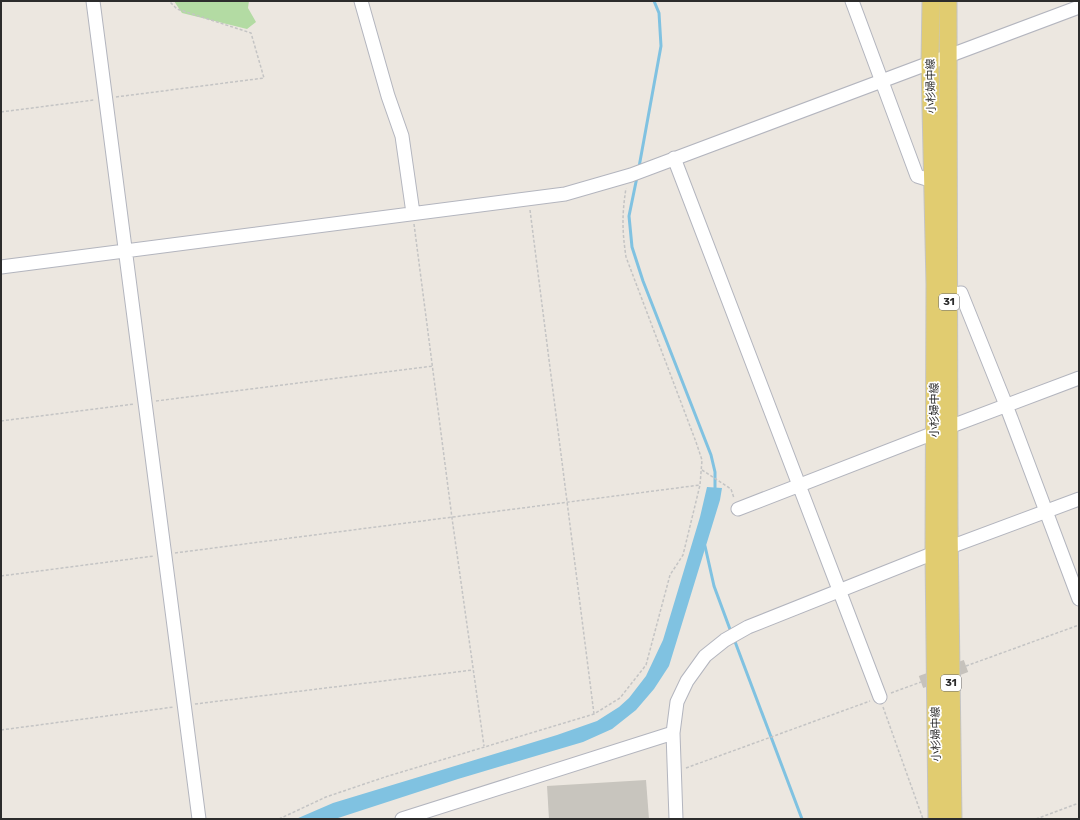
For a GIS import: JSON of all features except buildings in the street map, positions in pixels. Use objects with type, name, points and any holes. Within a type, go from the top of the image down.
[{"type":"main road","name":"小杉婦中線","points":[[931,1],[930,63],[932,181],[942,430]]},
{"type":"main road","name":"小杉婦中線","points":[[938,819],[942,550],[942,430],[948,295],[948,1]]},
{"type":"main road","name":"小杉婦中線","points":[[942,550],[953,819]]},
{"type":"street","points":[[93,1],[199,819]]},
{"type":"street","points":[[361,1],[388,96],[402,136],[413,213]]},
{"type":"street","points":[[852,1],[917,176],[932,181]]},
{"type":"street","points":[[1,267],[565,194],[644,170],[1079,7]]},
{"type":"street","points":[[674,158],[880,697]]},
{"type":"street","points":[[948,295],[961,293],[1047,511],[1079,599]]},
{"type":"street","points":[[738,509],[1079,378]]},
{"type":"street","points":[[676,819],[673,733],[677,702],[686,681],[705,656],[725,640],[748,627],[839,590],[1079,499]]},
{"type":"street","points":[[402,819],[673,733]]},
{"type":"path","points":[[1,112],[264,78],[251,33],[177,9],[169,1]]},
{"type":"path","points":[[279,819],[326,797],[594,714],[620,698],[646,665],[670,576],[683,555],[700,485],[702,460],[626,257],[622,232],[623,212],[629,175]]},
{"type":"path","points":[[528,198],[594,714]]},
{"type":"path","points":[[413,213],[452,518],[484,747]]},
{"type":"path","points":[[1,421],[433,366]]},
{"type":"path","points":[[702,469],[731,489],[738,509]]},
{"type":"path","points":[[1,576],[700,485]]},
{"type":"path","points":[[966,666],[1079,625]]},
{"type":"path","points":[[1,730],[473,670]]},
{"type":"path","points":[[674,773],[921,682]]},
{"type":"path","points":[[880,697],[923,819]]},
{"type":"path","points":[[1036,819],[1079,803]]},
{"type":"green space","points":[[174,1],[249,1],[248,8],[256,22],[247,29],[182,13]]},
{"type":"water","points":[[707,487],[722,488],[720,500],[669,666],[654,689],[636,710],[612,729],[583,742],[458,779],[335,819],[296,819],[333,803],[557,735],[597,721],[619,707],[629,698],[646,676],[663,640],[700,517]]},
{"type":"waterway","points":[[639,167],[661,46],[659,13],[654,1]]},
{"type":"waterway","points":[[637,177],[629,216],[632,247],[643,281],[711,455],[715,472],[715,491]]},
{"type":"waterway","points":[[705,546],[714,586],[731,632]]},
{"type":"waterway","points":[[734,639],[802,819]]},
{"type":"tunnel","points":[[921,682],[966,666]]}]
